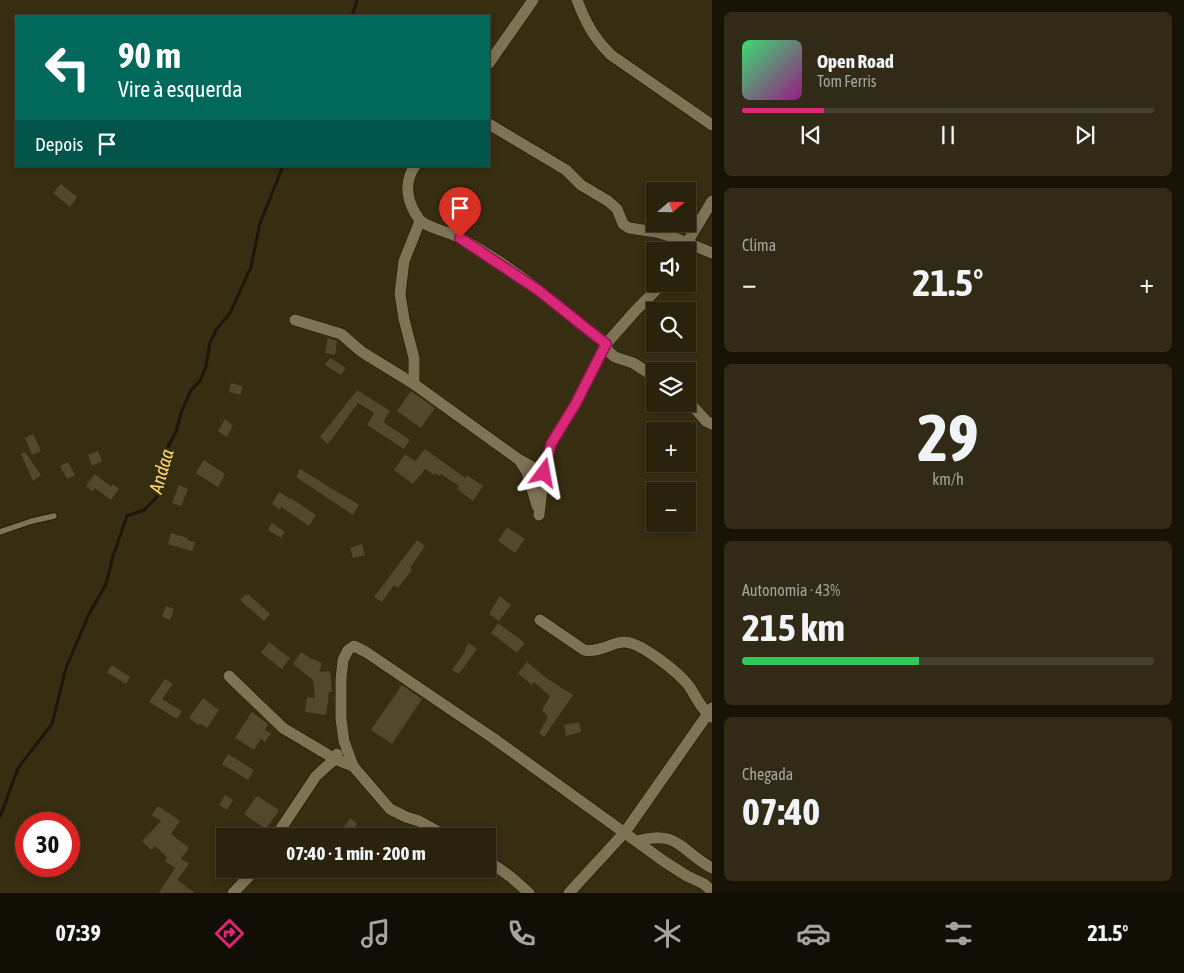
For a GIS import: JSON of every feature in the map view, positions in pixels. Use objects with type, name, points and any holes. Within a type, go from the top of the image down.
[{"type":"street","points":[[490,62],[533,0]]},
{"type":"street","points":[[577,0],[587,25],[598,42],[611,55],[712,125]]},
{"type":"street","points":[[490,125],[566,170],[581,185],[617,209],[623,224],[629,228],[656,232],[675,242]]},
{"type":"street","points":[[414,167],[409,175],[407,191],[412,208],[420,221],[460,238],[499,262],[606,344],[608,351],[614,358],[632,363],[646,372]]},
{"type":"street","points":[[687,242],[712,201]]},
{"type":"street","points":[[414,384],[414,358],[400,294],[404,261],[420,221]]},
{"type":"street","points":[[696,250],[712,253]]},
{"type":"street","points":[[518,459],[527,472],[539,515],[544,473],[551,444],[576,403],[606,344],[654,292]]},
{"type":"street","points":[[295,320],[341,334],[362,352],[414,384],[518,459],[544,473]]},
{"type":"street","points":[[696,410],[706,421],[712,424]]},
{"type":"street","points":[[540,620],[584,650],[590,651],[606,648],[624,642],[641,648],[678,673],[710,713],[626,832],[569,893]]},
{"type":"street","points":[[432,828],[390,808],[353,766],[344,741],[341,719],[343,660],[348,650],[354,646],[366,652],[493,738],[626,832],[665,862],[704,884],[712,891]]},
{"type":"street","points":[[229,676],[283,728],[335,759],[353,766]]},
{"type":"street","points":[[281,828],[316,776],[335,759],[344,741]]},
{"type":"street","points":[[637,841],[651,837],[668,838],[682,845],[703,863],[712,868]]},
{"type":"street","points":[[496,867],[529,893]]},
{"type":"street","points":[[233,893],[247,878]]},
{"type":"lane","points":[[0,532],[54,516]]},
{"type":"building","points":[[61,184],[77,197],[70,207],[53,193]]},
{"type":"building","points":[[328,338],[337,341],[335,355],[325,353]]},
{"type":"building","points":[[330,358],[346,368],[341,375],[325,365]]},
{"type":"building","points":[[231,383],[242,386],[241,395],[229,392]]},
{"type":"building","points":[[357,390],[390,411],[383,422],[410,440],[404,449],[367,425],[374,413],[358,403],[328,444],[320,437]]},
{"type":"building","points":[[411,391],[435,408],[421,428],[397,411]]},
{"type":"building","points":[[225,419],[233,425],[227,437],[218,431]]},
{"type":"building","points":[[33,434],[41,451],[32,455],[25,438]]},
{"type":"building","points":[[425,449],[465,478],[467,475],[483,486],[473,501],[457,489],[459,486],[441,474],[440,476],[435,473],[434,475],[425,469],[413,484],[394,470],[405,454],[415,461]]},
{"type":"building","points":[[98,451],[102,461],[92,466],[88,455]]},
{"type":"building","points":[[25,452],[41,475],[33,481],[21,454]]},
{"type":"building","points":[[204,460],[225,474],[218,487],[196,473]]},
{"type":"building","points":[[68,462],[75,475],[67,479],[60,466]]},
{"type":"building","points":[[300,469],[359,505],[353,515],[296,477]]},
{"type":"building","points":[[95,474],[111,487],[113,484],[119,489],[111,500],[95,488],[92,491],[87,487],[87,484]]},
{"type":"building","points":[[179,485],[188,489],[181,506],[172,503]]},
{"type":"building","points":[[279,492],[316,515],[309,526],[281,507],[280,510],[272,504]]},
{"type":"building","points":[[272,523],[285,532],[281,538],[268,530]]},
{"type":"building","points":[[507,527],[525,539],[515,553],[498,541]]},
{"type":"building","points":[[171,533],[195,542],[192,551],[168,544]]},
{"type":"building","points":[[417,540],[425,546],[410,568],[412,570],[398,588],[394,585],[382,602],[374,597]]},
{"type":"building","points":[[362,544],[365,555],[353,558],[350,548]]},
{"type":"building","points":[[248,594],[270,614],[264,621],[240,600]]},
{"type":"building","points":[[500,596],[511,605],[499,621],[489,614]]},
{"type":"building","points":[[166,606],[174,609],[170,620],[162,616]]},
{"type":"building","points":[[498,623],[525,643],[517,653],[491,633]]},
{"type":"building","points":[[269,642],[290,658],[282,669],[261,653]]},
{"type":"building","points":[[469,643],[477,649],[459,674],[452,670]]},
{"type":"building","points":[[301,652],[322,663],[319,672],[330,671],[332,692],[329,692],[326,715],[305,712],[307,697],[315,698],[313,680],[293,664]]},
{"type":"building","points":[[527,662],[546,678],[573,695],[544,737],[539,733],[548,717],[542,710],[550,696],[534,682],[532,685],[518,673]]},
{"type":"building","points":[[112,665],[130,677],[126,684],[107,672]]},
{"type":"building","points":[[165,679],[173,684],[162,699],[182,711],[177,719],[149,702]]},
{"type":"building","points":[[402,685],[422,699],[392,744],[371,730]]},
{"type":"building","points":[[203,698],[219,710],[207,728],[201,724],[198,725],[189,718]]},
{"type":"building","points":[[252,712],[268,724],[265,730],[271,733],[265,742],[261,739],[254,750],[235,738]]},
{"type":"building","points":[[579,722],[581,732],[566,736],[564,725]]},
{"type":"building","points":[[228,754],[254,770],[248,780],[222,764]]},
{"type":"building","points":[[225,795],[233,800],[227,810],[219,805]]},
{"type":"building","points":[[256,797],[279,810],[267,828],[244,814]]},
{"type":"building","points":[[158,806],[180,821],[171,834],[189,848],[181,859],[189,864],[177,880],[195,893],[159,893],[175,868],[165,861],[167,857],[155,846],[151,850],[142,841],[161,821],[152,815]]},
{"type":"building","points":[[350,818],[357,824],[354,828],[344,828]]},
{"type":"waterway","name":"Andaa","points":[[352,15],[357,0]]},
{"type":"waterway","name":"Andaa","points":[[0,817],[18,768],[52,724],[66,668],[89,614],[106,584],[113,556],[127,516],[144,510],[157,497],[155,483],[164,454],[176,432],[181,413],[191,390],[200,381],[206,366],[210,343],[216,330],[230,313],[251,267],[260,223],[283,167]]},
{"type":"route","points":[[460,238],[499,262],[538,290],[606,344],[576,403],[551,444],[544,473]]}]
